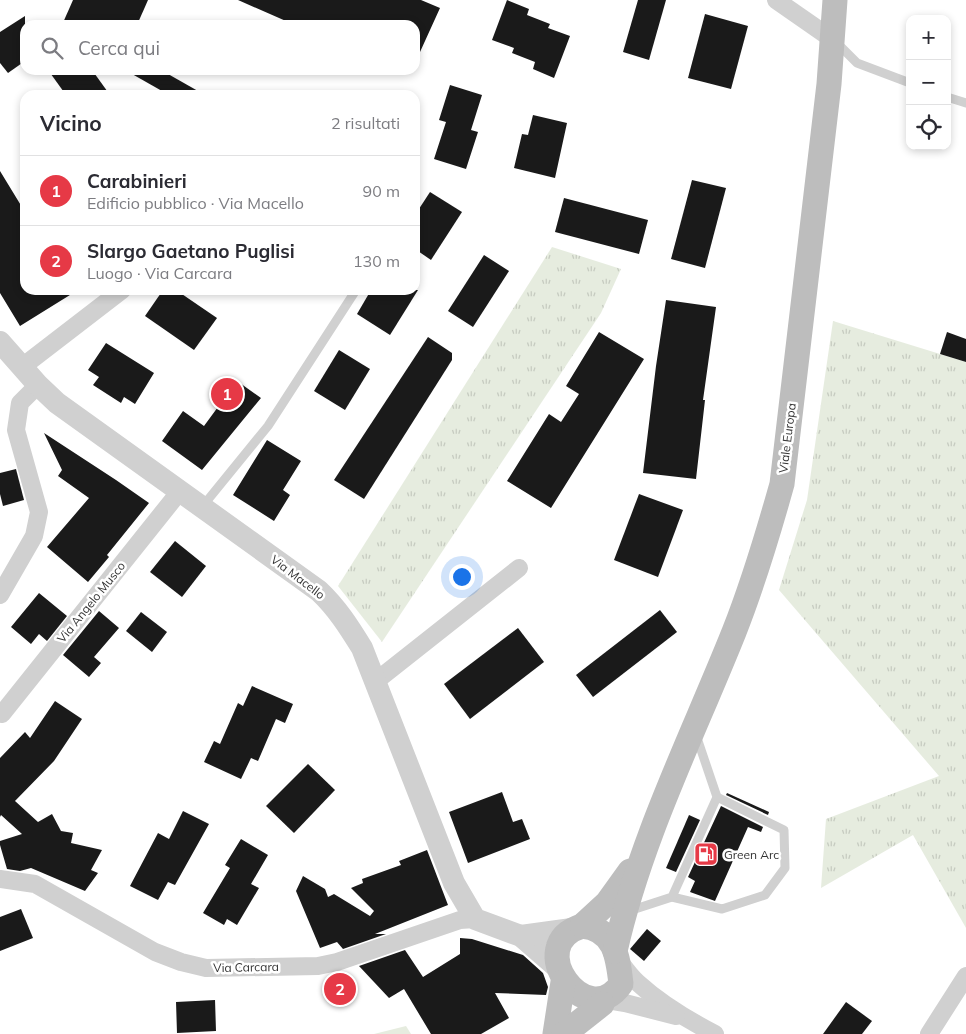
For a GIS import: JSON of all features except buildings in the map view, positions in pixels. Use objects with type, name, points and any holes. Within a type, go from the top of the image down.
[{"type":"main road","name":"Viale Europa","points":[[643,853],[735,630],[768,534],[782,484],[827,104],[835,0]]},
{"type":"main road","points":[[616,954],[624,913],[643,853]]},
{"type":"main road","points":[[555,1034],[561,976],[558,947],[564,936],[577,928],[607,903],[643,853]]},
{"type":"main road","points":[[564,1034],[617,992],[621,984],[616,954],[610,940],[600,930],[592,927],[577,928]]},
{"type":"main road","points":[[561,976],[577,998],[587,1004],[604,1002]]},
{"type":"street","points":[[776,0],[832,39]]},
{"type":"street","points":[[22,367],[116,295]]},
{"type":"street","name":"Via Macello","points":[[0,342],[57,404],[319,591],[332,603],[348,624],[362,648],[454,883],[475,919]]},
{"type":"street","points":[[0,595],[34,536],[39,512],[16,430],[20,404],[38,385]]},
{"type":"street","name":"Via Angelo Musco","points":[[2,714],[180,491]]},
{"type":"street","points":[[376,681],[519,568]]},
{"type":"street","name":"Via Carcara","points":[[4,879],[35,884],[155,952],[181,962],[206,968],[318,966],[337,962],[460,920],[475,919]]},
{"type":"street","points":[[475,919],[521,936],[561,976]]},
{"type":"street","points":[[521,936],[577,928]]},
{"type":"street","points":[[616,954],[636,982],[684,1018],[716,1034]]},
{"type":"street","points":[[929,1034],[966,976]]},
{"type":"street","points":[[604,1002],[625,1003],[684,1018]]},
{"type":"lane","points":[[832,39],[857,63],[906,81]]},
{"type":"lane","points":[[951,98],[966,103]]},
{"type":"lane","points":[[202,507],[268,426],[353,295]]},
{"type":"lane","points":[[672,897],[717,797],[694,728]]},
{"type":"lane","points":[[624,913],[672,897],[722,909],[765,895],[785,868],[784,830],[717,797]]},
{"type":"green space","points":[[552,247],[621,269],[601,313],[382,642],[338,586]]},
{"type":"green space","points":[[833,321],[966,362],[966,928],[913,835],[821,888],[826,819],[939,776],[779,590],[807,500]]},
{"type":"green space","points":[[406,1026],[411,1034],[374,1034]]},
{"type":"place","name":"Carabinieri","points":[[227,394]]},
{"type":"place","name":"Green Arc","points":[[706,854]]},
{"type":"place","name":"Slargo Gaetano Puglisi","points":[[340,989]]}]
